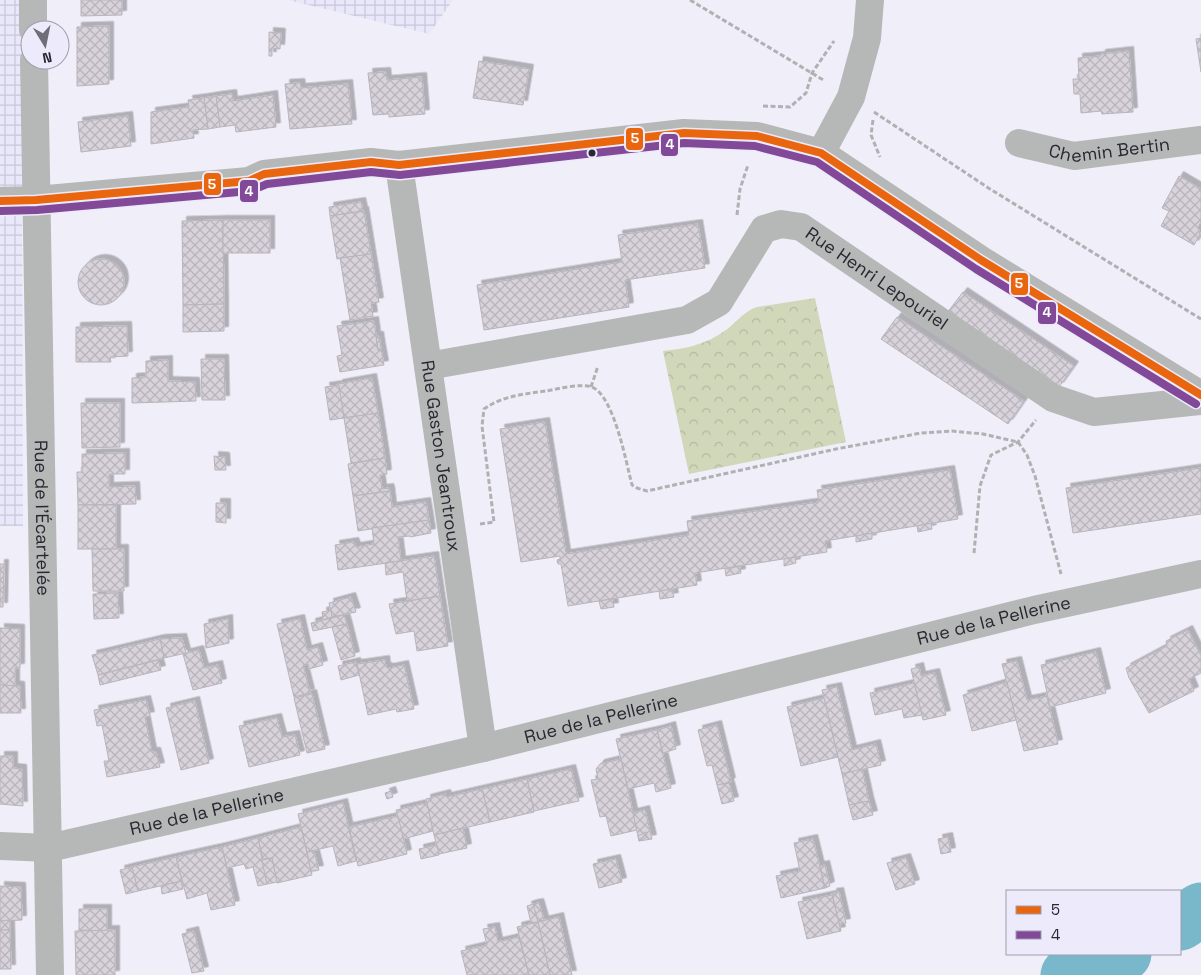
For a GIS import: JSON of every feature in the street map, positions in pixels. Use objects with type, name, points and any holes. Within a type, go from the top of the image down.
[{"type":"street","points":[[33,0],[33,20]]},
{"type":"street","points":[[821,153],[864,101],[870,0]]},
{"type":"street","name":"Rue de l'Écartelée","points":[[34,70],[50,975]]},
{"type":"street","points":[[0,200],[36,200],[250,181],[264,174],[371,162],[399,164],[684,133],[757,136],[821,153],[981,260],[1201,395]]},
{"type":"street","name":"Chemin Bertin","points":[[1019,143],[1074,156],[1201,140]]},
{"type":"street","name":"Rue Gaston Jeantroux","points":[[399,164],[483,748]]},
{"type":"street","name":"Rue Henri Lepouriel","points":[[428,366],[687,320],[720,302],[764,229],[781,224],[801,228],[1053,398],[1094,412],[1201,401]]},
{"type":"street","name":"Rue de la Pellerine","points":[[0,846],[48,848],[483,748],[1068,603],[1201,574]]},
{"type":"path","points":[[690,0],[864,101],[875,113],[990,189],[1201,319]]},
{"type":"path","points":[[864,101],[875,113]]},
{"type":"path","points":[[875,113],[871,135],[882,161],[895,182],[885,195]]},
{"type":"path","points":[[452,528],[494,522],[482,426],[484,409],[492,403],[512,396],[574,386],[591,387],[602,396],[611,410],[632,485],[647,491],[836,449],[921,433],[952,431],[983,434],[1018,442],[1027,455],[1035,476],[1068,603]]},
{"type":"path","points":[[974,553],[980,486],[991,455],[1018,442],[1053,398]]},
{"type":"shaded area","points":[[0,0],[26,0],[26,20],[20,20],[20,70],[24,70],[22,160],[23,526],[0,526]]},
{"type":"shaded area","points":[[288,0],[453,0],[429,34]]},
{"type":"green space","points":[[815,298],[846,442],[689,474],[663,351],[688,347],[711,339],[726,330],[748,311],[757,307]]},
{"type":"building","points":[[81,0],[122,0],[122,15],[81,16]]},
{"type":"building","points":[[109,26],[109,84],[77,86],[77,27]]},
{"type":"building","points":[[269,32],[281,33],[280,49],[272,48],[272,56],[269,56]]},
{"type":"building","points":[[1201,38],[1201,72],[1196,39]]},
{"type":"building","points":[[1129,51],[1133,112],[1102,114],[1101,111],[1081,113],[1080,94],[1074,94],[1073,79],[1079,79],[1078,58]]},
{"type":"building","points":[[479,61],[529,69],[523,105],[473,98]]},
{"type":"building","points":[[386,72],[387,80],[422,77],[425,114],[389,117],[389,114],[373,115],[368,73]]},
{"type":"building","points":[[300,83],[301,88],[348,84],[352,124],[290,129],[285,84]]},
{"type":"building","points":[[232,94],[233,101],[273,95],[276,127],[236,132],[235,125],[220,127],[216,96]]},
{"type":"building","points":[[216,96],[220,127],[208,129],[204,98]]},
{"type":"building","points":[[204,98],[208,129],[193,130],[194,138],[151,144],[151,112],[189,107],[188,100]]},
{"type":"building","points":[[128,116],[131,146],[81,152],[78,122]]},
{"type":"building","points":[[1179,176],[1201,189],[1201,222],[1198,227],[1200,234],[1194,245],[1161,226],[1169,211],[1162,208]]},
{"type":"building","points":[[361,202],[363,211],[330,216],[329,207]]},
{"type":"building","points":[[364,211],[371,254],[337,259],[330,216]]},
{"type":"building","points":[[223,220],[224,304],[183,305],[182,221]]},
{"type":"building","points":[[223,220],[270,220],[270,253],[223,253]]},
{"type":"building","points":[[698,224],[705,268],[625,280],[629,307],[484,330],[477,285],[622,262],[618,235]]},
{"type":"building","points":[[371,254],[379,302],[371,303],[373,316],[350,320],[340,258]]},
{"type":"building","points":[[101,259],[114,263],[120,269],[124,282],[120,295],[114,301],[101,305],[88,301],[82,295],[78,282],[82,269],[88,263]]},
{"type":"building","points":[[963,292],[1074,366],[1059,387],[947,313]]},
{"type":"building","points":[[224,304],[224,331],[183,332],[183,305]]},
{"type":"building","points":[[897,317],[1024,401],[1008,424],[881,339]]},
{"type":"building","points":[[374,321],[378,350],[381,349],[384,365],[340,372],[337,356],[342,355],[337,326]]},
{"type":"building","points":[[127,326],[128,356],[110,357],[111,362],[76,362],[76,327]]},
{"type":"building","points":[[376,336],[379,336],[381,349],[378,350]]},
{"type":"building","points":[[201,359],[224,359],[225,400],[202,400]]},
{"type":"building","points":[[168,360],[168,381],[195,382],[196,401],[132,403],[132,378],[146,377],[146,361]]},
{"type":"building","points":[[372,378],[378,413],[344,418],[338,384]]},
{"type":"building","points":[[339,385],[344,418],[330,420],[325,387]]},
{"type":"building","points":[[81,403],[120,403],[120,447],[82,448]]},
{"type":"building","points":[[378,413],[385,458],[351,463],[344,418]]},
{"type":"building","points":[[545,422],[566,554],[689,535],[687,521],[819,502],[817,490],[950,470],[958,519],[825,541],[827,552],[695,573],[697,585],[568,606],[561,564],[558,564],[557,560],[560,559],[560,556],[521,562],[500,429]]},
{"type":"building","points":[[125,453],[125,474],[109,474],[109,487],[135,486],[136,504],[78,505],[77,472],[82,472],[82,454]]},
{"type":"building","points":[[214,456],[225,457],[226,470],[215,470]]},
{"type":"building","points":[[385,458],[387,474],[380,475],[382,489],[389,488],[390,491],[353,496],[348,464]]},
{"type":"building","points":[[1201,468],[1201,514],[1073,533],[1066,488]]},
{"type":"building","points":[[390,491],[392,507],[426,502],[429,520],[358,531],[353,496]]},
{"type":"building","points":[[216,503],[226,503],[226,523],[216,522]]},
{"type":"building","points":[[78,505],[116,505],[116,549],[78,549]]},
{"type":"building","points":[[429,520],[431,533],[398,537],[401,561],[338,570],[335,545],[354,542],[356,547],[374,544],[372,528]]},
{"type":"building","points":[[931,523],[932,529],[918,532],[917,526]]},
{"type":"building","points":[[872,533],[872,539],[856,542],[856,536]]},
{"type":"building","points":[[92,549],[124,549],[124,591],[93,591]]},
{"type":"building","points":[[434,556],[440,596],[407,601],[403,572],[386,575],[385,563]]},
{"type":"building","points":[[795,557],[796,563],[784,566],[784,559]]},
{"type":"building","points":[[0,564],[4,564],[3,607],[0,607]]},
{"type":"building","points":[[740,566],[741,573],[726,576],[725,569]]},
{"type":"building","points":[[672,589],[674,597],[660,599],[659,591]]},
{"type":"building","points":[[118,593],[119,618],[94,619],[93,594]]},
{"type":"building","points":[[440,596],[448,646],[417,651],[414,631],[396,634],[389,604]]},
{"type":"building","points":[[351,597],[356,612],[332,617],[329,603]]},
{"type":"building","points":[[613,599],[614,607],[601,609],[599,601]]},
{"type":"building","points":[[331,610],[332,617],[323,620],[322,612]]},
{"type":"building","points":[[344,615],[347,624],[313,631],[311,623]]},
{"type":"building","points":[[228,619],[229,643],[206,648],[204,624]]},
{"type":"building","points":[[300,619],[307,650],[318,647],[323,665],[309,669],[308,664],[303,665],[310,693],[294,697],[277,624]]},
{"type":"building","points":[[347,624],[355,656],[341,660],[332,627]]},
{"type":"building","points":[[0,628],[20,629],[20,668],[15,668],[15,686],[0,685]]},
{"type":"building","points":[[1188,630],[1201,656],[1201,673],[1189,679],[1194,691],[1149,713],[1129,678],[1126,668],[1167,646],[1166,641]]},
{"type":"building","points":[[182,638],[186,653],[164,658],[160,639]]},
{"type":"building","points":[[160,639],[164,658],[98,675],[92,655]]},
{"type":"building","points":[[199,650],[204,668],[218,665],[222,683],[193,690],[183,654]]},
{"type":"building","points":[[1096,652],[1106,693],[1050,707],[1041,665]]},
{"type":"building","points":[[158,660],[161,670],[100,685],[98,675]]},
{"type":"building","points":[[385,660],[386,667],[389,668],[404,665],[414,709],[397,712],[396,709],[368,715],[357,664]]},
{"type":"building","points":[[1017,661],[1027,700],[1047,696],[1058,744],[1024,751],[1002,664]]},
{"type":"building","points":[[356,662],[359,675],[341,680],[338,666]]},
{"type":"building","points":[[919,667],[921,676],[935,673],[946,715],[923,720],[911,669]]},
{"type":"building","points":[[1007,682],[1016,720],[972,731],[963,695]]},
{"type":"building","points":[[914,683],[922,715],[904,718],[902,709],[875,715],[870,693]]},
{"type":"building","points":[[0,685],[20,686],[21,713],[0,713]]},
{"type":"building","points":[[837,687],[852,750],[876,744],[881,765],[842,774],[822,690]]},
{"type":"building","points":[[312,694],[325,749],[307,753],[294,698]]},
{"type":"building","points":[[824,698],[838,757],[801,766],[787,707]]},
{"type":"building","points":[[146,700],[150,716],[145,717],[152,752],[156,752],[160,767],[107,777],[104,761],[109,761],[102,725],[97,726],[94,710]]},
{"type":"building","points":[[195,701],[209,763],[181,770],[166,708]]},
{"type":"building","points":[[277,718],[282,737],[295,735],[300,755],[249,767],[239,726]]},
{"type":"building","points":[[717,725],[731,782],[717,785],[712,765],[707,766],[698,730]]},
{"type":"building","points":[[671,726],[676,749],[663,753],[657,730]]},
{"type":"building","points":[[657,730],[671,788],[656,792],[654,783],[628,789],[616,739]]},
{"type":"building","points":[[0,756],[13,756],[13,768],[22,769],[23,806],[0,804]]},
{"type":"building","points":[[621,759],[637,830],[611,836],[606,816],[600,817],[591,780],[598,779],[596,769],[600,764]]},
{"type":"building","points":[[571,769],[579,801],[534,811],[527,779]]},
{"type":"building","points":[[862,769],[869,801],[849,805],[842,774]]},
{"type":"building","points":[[527,779],[534,812],[490,822],[482,789]]},
{"type":"building","points":[[729,783],[734,801],[722,804],[717,785]]},
{"type":"building","points":[[482,789],[490,822],[434,835],[426,799],[446,794],[447,797]]},
{"type":"building","points":[[391,791],[393,797],[387,799],[385,793]]},
{"type":"building","points":[[869,801],[873,815],[853,820],[849,805]]},
{"type":"building","points":[[343,803],[356,861],[338,866],[333,846],[307,852],[298,814]]},
{"type":"building","points":[[427,803],[433,831],[403,839],[396,810]]},
{"type":"building","points":[[645,810],[652,839],[639,841],[633,813]]},
{"type":"building","points":[[398,816],[407,854],[358,866],[349,827]]},
{"type":"building","points":[[301,827],[312,875],[277,883],[272,858],[263,859],[258,838]]},
{"type":"building","points":[[463,828],[467,848],[439,854],[434,835]]},
{"type":"building","points":[[646,832],[647,837],[639,841],[638,836]]},
{"type":"building","points":[[948,837],[951,852],[941,854],[938,839]]},
{"type":"building","points":[[258,838],[267,884],[258,886],[253,867],[246,869],[244,864],[227,868],[222,847]]},
{"type":"building","points":[[813,839],[825,888],[781,898],[776,876],[800,871],[794,843]]},
{"type":"building","points":[[437,845],[439,855],[421,859],[419,849]]},
{"type":"building","points":[[222,847],[235,905],[211,910],[207,893],[187,899],[176,857]]},
{"type":"building","points":[[314,851],[319,870],[311,871],[307,852]]},
{"type":"building","points":[[176,857],[182,881],[138,891],[132,867]]},
{"type":"building","points":[[272,858],[277,882],[267,884],[262,860]]},
{"type":"building","points":[[906,858],[915,884],[896,890],[887,863]]},
{"type":"building","points":[[616,859],[622,882],[599,888],[593,864]]},
{"type":"building","points":[[825,865],[830,886],[825,888],[820,866]]},
{"type":"building","points":[[132,867],[138,891],[126,894],[120,870]]},
{"type":"building","points":[[181,881],[183,889],[162,894],[161,886]]},
{"type":"building","points":[[0,886],[21,887],[22,920],[0,921]]},
{"type":"building","points":[[839,892],[846,923],[839,924],[832,893]]},
{"type":"building","points":[[832,895],[841,931],[807,939],[798,902]]},
{"type":"building","points":[[539,903],[544,920],[538,922],[533,904]]},
{"type":"building","points":[[533,904],[538,922],[531,923],[527,906]]},
{"type":"building","points":[[79,909],[107,909],[107,931],[79,930]]},
{"type":"building","points":[[559,917],[572,975],[550,975],[538,922]]},
{"type":"building","points":[[10,920],[10,930],[0,930],[0,921]]},
{"type":"building","points":[[538,922],[550,975],[529,975],[517,927]]},
{"type":"building","points":[[495,927],[498,942],[519,937],[529,975],[467,975],[461,951],[487,945],[483,929]]},
{"type":"building","points":[[0,930],[10,930],[11,969],[0,969]]},
{"type":"building","points":[[115,930],[115,975],[76,975],[75,931]]},
{"type":"building","points":[[194,931],[204,971],[192,973],[182,934]]},
{"type":"waterway","points":[[1181,922],[1201,910]]},
{"type":"waterway","points":[[1068,975],[1075,970],[1121,955]]},
{"type":"transit line","name":"5","points":[[0,201],[36,200],[249,181],[264,174],[371,162],[399,165],[684,133],[757,136],[821,153],[981,260],[1201,395]]},
{"type":"transit line","name":"4","points":[[0,211],[37,210],[250,191],[267,184],[371,172],[400,175],[684,143],[755,146],[817,162],[976,269],[1196,404]]}]
